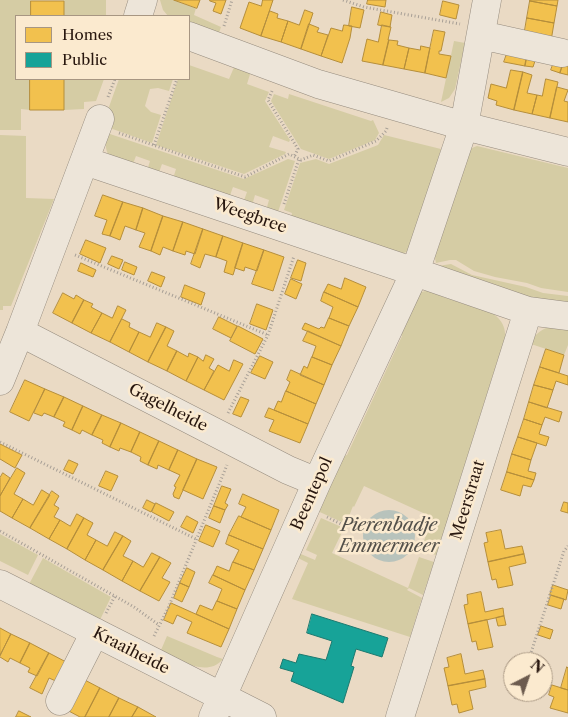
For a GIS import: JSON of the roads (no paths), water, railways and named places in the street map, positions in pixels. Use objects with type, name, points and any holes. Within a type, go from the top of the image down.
[{"type":"street","points":[[138,15],[143,0]]},
{"type":"street","name":"Beentepol","points":[[217,707],[317,482],[415,272],[464,126],[487,0]]},
{"type":"street","points":[[481,31],[562,54]]},
{"type":"street","points":[[190,36],[318,84],[464,126],[568,152]]},
{"type":"street","points":[[0,381],[99,122]]},
{"type":"street","name":"Weegbree","points":[[85,161],[528,311],[568,316]]},
{"type":"street","name":"Meerstraat","points":[[400,717],[528,311]]},
{"type":"street","name":"Gagelheide","points":[[20,332],[288,470],[317,482]]},
{"type":"street","name":"Kraaiheide","points":[[0,584],[143,657],[217,707],[262,717]]},
{"type":"street","points":[[60,702],[95,632]]},
{"type":"water","name":"Pierenbadje Emmermeer","points":[[389,510],[399,512],[407,518],[413,526],[415,536],[413,546],[407,554],[399,560],[389,562],[379,560],[371,554],[365,546],[363,536],[365,526],[371,518],[379,512]]}]
